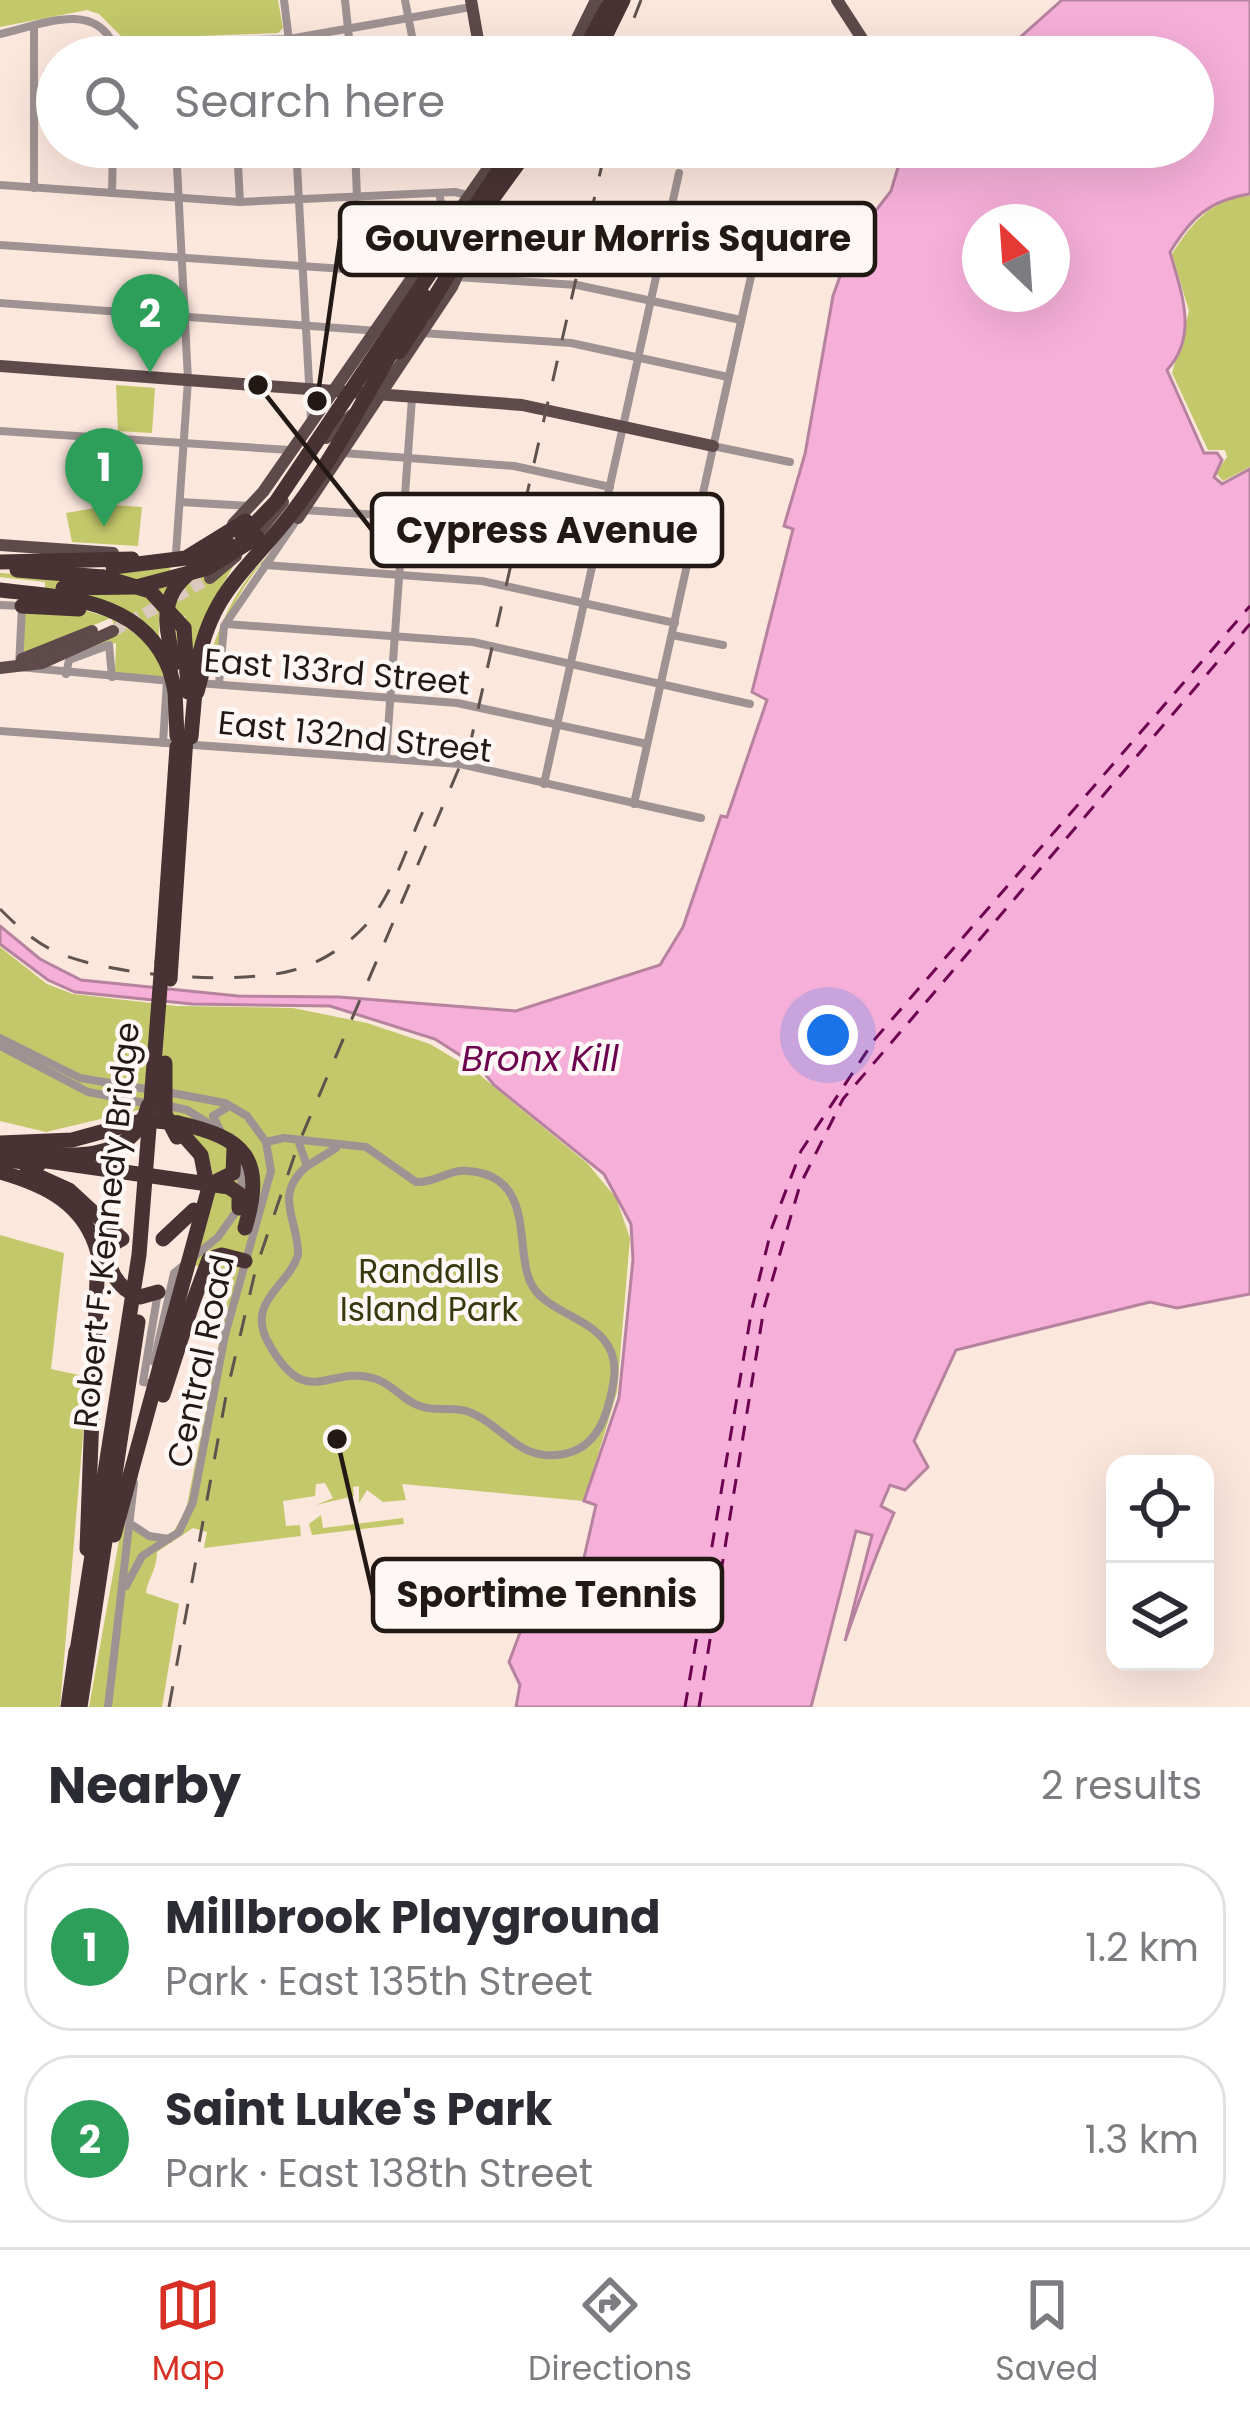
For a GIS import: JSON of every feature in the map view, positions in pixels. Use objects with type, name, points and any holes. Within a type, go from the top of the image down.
[{"type":"highway","points":[[594,36],[615,0]]},
{"type":"highway","points":[[186,682],[220,598],[284,523],[343,436],[431,283],[507,168]]},
{"type":"highway","points":[[0,566],[104,572],[178,560],[238,529],[267,499],[379,333],[507,168]]},
{"type":"highway","points":[[377,394],[421,326],[480,203]]},
{"type":"highway","points":[[0,586],[98,590],[153,584],[208,568],[246,546],[279,513],[431,283]]},
{"type":"highway","points":[[181,740],[193,711],[164,613],[173,590],[202,574],[260,521],[311,449],[379,333]]},
{"type":"highway","points":[[186,682],[231,597],[302,514]]},
{"type":"highway","points":[[0,566],[147,556]]},
{"type":"highway","points":[[104,572],[151,591],[184,628],[181,740]]},
{"type":"highway","points":[[0,586],[92,602],[143,629],[186,682]]},
{"type":"highway","points":[[22,606],[99,612],[143,629]]},
{"type":"highway","name":"Robert F. Kennedy Bridge","points":[[68,1707],[82,1660],[145,1268],[186,767],[181,740]]},
{"type":"highway","name":"Robert F. Kennedy Bridge","points":[[80,1707],[82,1660],[137,1272],[181,740]]},
{"type":"highway","points":[[0,1157],[85,1155],[135,1133],[148,1109],[162,962]]},
{"type":"highway","points":[[163,1240],[189,1219],[200,1187],[194,1160],[166,1118],[165,1057]]},
{"type":"highway","points":[[0,1157],[155,1120],[227,1138],[248,1158],[256,1189],[245,1228],[246,1258],[216,1256],[198,1263],[192,1305],[130,1476]]},
{"type":"highway","points":[[82,1660],[207,1198],[203,1160],[177,1125]]},
{"type":"highway","points":[[202,1183],[230,1177],[234,1149]]},
{"type":"highway","points":[[0,1157],[234,1189],[239,1208]]},
{"type":"highway","points":[[0,1157],[56,1194],[88,1226],[100,1268],[82,1660]]},
{"type":"highway","points":[[0,1157],[58,1183],[116,1243],[111,1270],[120,1285],[137,1296],[158,1292]]},
{"type":"highway","points":[[0,1181],[56,1194]]},
{"type":"main road","points":[[586,36],[592,0]]},
{"type":"main road","points":[[837,0],[860,36]]},
{"type":"main road","points":[[472,3],[478,36]]},
{"type":"main road","points":[[421,326],[457,277],[491,168]]},
{"type":"main road","points":[[311,449],[446,225],[480,203]]},
{"type":"main road","points":[[0,545],[147,556],[176,553],[213,538],[251,506],[311,420],[344,390],[431,283]]},
{"type":"main road","points":[[0,366],[528,405],[713,446]]},
{"type":"main road","points":[[202,574],[269,522],[326,438],[344,390]]},
{"type":"main road","points":[[326,438],[377,394]]},
{"type":"main road","points":[[302,514],[374,409],[377,394]]},
{"type":"main road","points":[[0,665],[19,663],[111,627]]},
{"type":"street","points":[[284,0],[290,36]]},
{"type":"street","points":[[345,0],[350,36]]},
{"type":"street","points":[[405,0],[412,36]]},
{"type":"street","points":[[308,36],[472,3]]},
{"type":"street","points":[[0,34],[90,18],[106,36]]},
{"type":"street","points":[[34,26],[34,188]]},
{"type":"street","points":[[112,194],[113,168]]},
{"type":"street","points":[[176,553],[188,380],[177,168]]},
{"type":"street","points":[[238,168],[240,202]]},
{"type":"street","points":[[297,168],[311,420]]},
{"type":"street","points":[[356,168],[357,197]]},
{"type":"street","points":[[544,784],[680,173]]},
{"type":"street","points":[[0,185],[240,202],[439,194],[567,222]]},
{"type":"street","points":[[439,194],[446,225]]},
{"type":"street","points":[[594,228],[754,263],[634,804]]},
{"type":"street","points":[[0,245],[302,264],[413,274],[431,283],[457,277],[570,284],[741,320]]},
{"type":"street","points":[[0,303],[379,333]]},
{"type":"street","points":[[421,326],[571,343],[728,377]]},
{"type":"street","points":[[386,758],[412,397]]},
{"type":"street","points":[[0,431],[290,450]]},
{"type":"street","points":[[713,446],[790,462]]},
{"type":"street","points":[[343,453],[514,466],[610,487]]},
{"type":"street","points":[[180,502],[251,506]]},
{"type":"street","points":[[219,684],[226,623],[302,514],[498,523],[687,565]]},
{"type":"street","points":[[265,566],[490,582],[674,623]]},
{"type":"street","points":[[0,605],[22,606],[19,663]]},
{"type":"street","points":[[226,623],[473,642],[749,704]]},
{"type":"street","points":[[672,634],[723,645]]},
{"type":"street","points":[[65,674],[69,660],[111,645],[112,677]]},
{"type":"street","name":"East 133rd Street","points":[[19,663],[65,674],[466,704],[647,744]]},
{"type":"street","points":[[181,740],[186,682]]},
{"type":"street","name":"East 132nd Street","points":[[0,731],[181,740],[460,764],[701,818]]},
{"type":"street","points":[[1,1042],[96,1089],[179,1107],[221,1133]]},
{"type":"street","points":[[96,1089],[218,1101],[236,1108],[266,1142],[298,1139],[375,1151],[416,1182],[468,1171],[502,1186],[522,1218],[524,1264],[534,1289],[550,1304],[588,1323],[611,1358],[613,1387],[601,1427],[589,1443],[566,1454],[532,1453],[511,1444],[470,1412],[417,1405],[376,1378],[316,1384],[290,1372],[266,1340],[262,1316],[267,1296],[297,1260],[299,1244],[287,1205],[292,1182],[307,1166],[338,1147]]},
{"type":"street","points":[[239,1208],[243,1183],[234,1149],[213,1118],[220,1108],[254,1126]]},
{"type":"street","points":[[298,1139],[307,1166]]},
{"type":"street","name":"Central Road","points":[[126,1586],[138,1560],[182,1527],[193,1502],[218,1365],[271,1176],[266,1142]]},
{"type":"street","name":"Central Road","points":[[108,1707],[158,1292],[174,1273],[198,1263],[239,1208]]},
{"type":"street","points":[[223,1232],[226,1249],[246,1258]]},
{"type":"street","name":"Central Road","points":[[147,1382],[174,1273]]},
{"type":"street","points":[[133,1524],[148,1536],[170,1539]]},
{"type":"green space","points":[[0,0],[278,0],[283,28],[278,33],[121,36],[99,14],[87,10],[0,27]]},
{"type":"green space","points":[[1250,196],[1250,467],[1223,481],[1216,473],[1227,457],[1225,450],[1208,450],[1172,373],[1189,311],[1172,254],[1213,207]]},
{"type":"green space","points":[[116,385],[155,388],[152,433],[118,431]]},
{"type":"green space","points":[[113,505],[142,507],[138,546],[72,542],[66,513]]},
{"type":"green space","points":[[272,551],[233,607],[221,638],[216,673],[203,678],[228,610],[247,579]]},
{"type":"green space","points":[[113,562],[170,563],[170,583],[159,612],[159,642],[148,628],[45,591],[45,582],[0,577],[0,573],[112,581]]},
{"type":"green space","points":[[235,563],[208,611],[192,662],[185,616],[176,620],[180,674],[172,620],[183,584],[192,570]]},
{"type":"green space","points":[[24,609],[87,611],[111,618],[23,654]]},
{"type":"green space","points":[[112,619],[150,643],[168,678],[115,674],[116,643],[74,654],[117,635]]},
{"type":"green space","name":"Randalls Island Park","points":[[0,947],[47,984],[73,994],[177,1006],[293,1008],[367,1023],[430,1044],[475,1071],[588,1164],[616,1198],[630,1238],[617,1392],[584,1501],[402,1484],[406,1500],[383,1502],[367,1490],[359,1503],[359,1486],[353,1487],[354,1496],[316,1505],[333,1498],[325,1483],[316,1484],[315,1496],[283,1501],[286,1526],[300,1525],[301,1536],[204,1548],[207,1532],[193,1528],[157,1552],[146,1593],[179,1604],[162,1707],[89,1707],[122,1524],[164,1536],[174,1531],[186,1510],[230,1287],[222,1274],[194,1265],[212,1172],[207,1156],[176,1125],[147,1108],[46,1132],[0,1121]]},
{"type":"green space","points":[[0,1235],[64,1253],[51,1369],[88,1377],[60,1707],[0,1707]]},
{"type":"green space","points":[[321,1515],[323,1528],[403,1518],[404,1524],[312,1535],[309,1524]]},
{"type":"water","name":"Bronx Kill","points":[[1062,0],[1250,0],[1250,194],[1202,213],[1170,252],[1185,328],[1177,357],[1167,370],[1204,453],[1217,453],[1222,460],[1214,477],[1222,484],[1250,469],[1250,1294],[1177,1308],[1150,1302],[956,1350],[914,1441],[928,1467],[905,1490],[890,1485],[881,1506],[894,1513],[845,1641],[872,1535],[856,1531],[811,1707],[516,1707],[520,1685],[509,1662],[524,1622],[563,1566],[581,1571],[596,1505],[584,1501],[619,1398],[633,1260],[631,1224],[604,1174],[494,1085],[480,1068],[435,1039],[330,1006],[192,1004],[75,992],[48,980],[0,944],[0,926],[40,959],[81,980],[238,996],[339,997],[516,1011],[660,965],[683,927],[767,700],[752,692],[793,529],[784,526],[805,454],[833,296],[853,240],[891,191],[898,168],[1214,168],[1214,36],[1022,36]]},
{"type":"ferry route","points":[[685,1707],[752,1308],[772,1227],[801,1151],[875,1039],[1250,606]]},
{"type":"ferry route","points":[[699,1707],[764,1308],[800,1185],[843,1099],[1250,624]]},
{"type":"tunnel","points":[[567,222],[594,228]]},
{"type":"tunnel","points":[[113,631],[210,578]]},
{"type":"railway","points":[[627,36],[641,0]]},
{"type":"railway","points":[[169,1707],[226,1396],[256,1268],[298,1145],[471,740],[601,168]]},
{"type":"railway","points":[[0,909],[50,949],[102,966],[206,978],[294,970],[340,948],[374,914],[392,885],[426,805]]},
{"type":"place","name":"Saint Luke's Park","points":[[150,373]]},
{"type":"place","name":"Cypress Avenue","points":[[258,385]]},
{"type":"place","name":"Gouverneur Morris Square","points":[[317,401]]},
{"type":"place","name":"Millbrook Playground","points":[[104,527]]},
{"type":"place","name":"Sportime Tennis","points":[[337,1439]]}]
